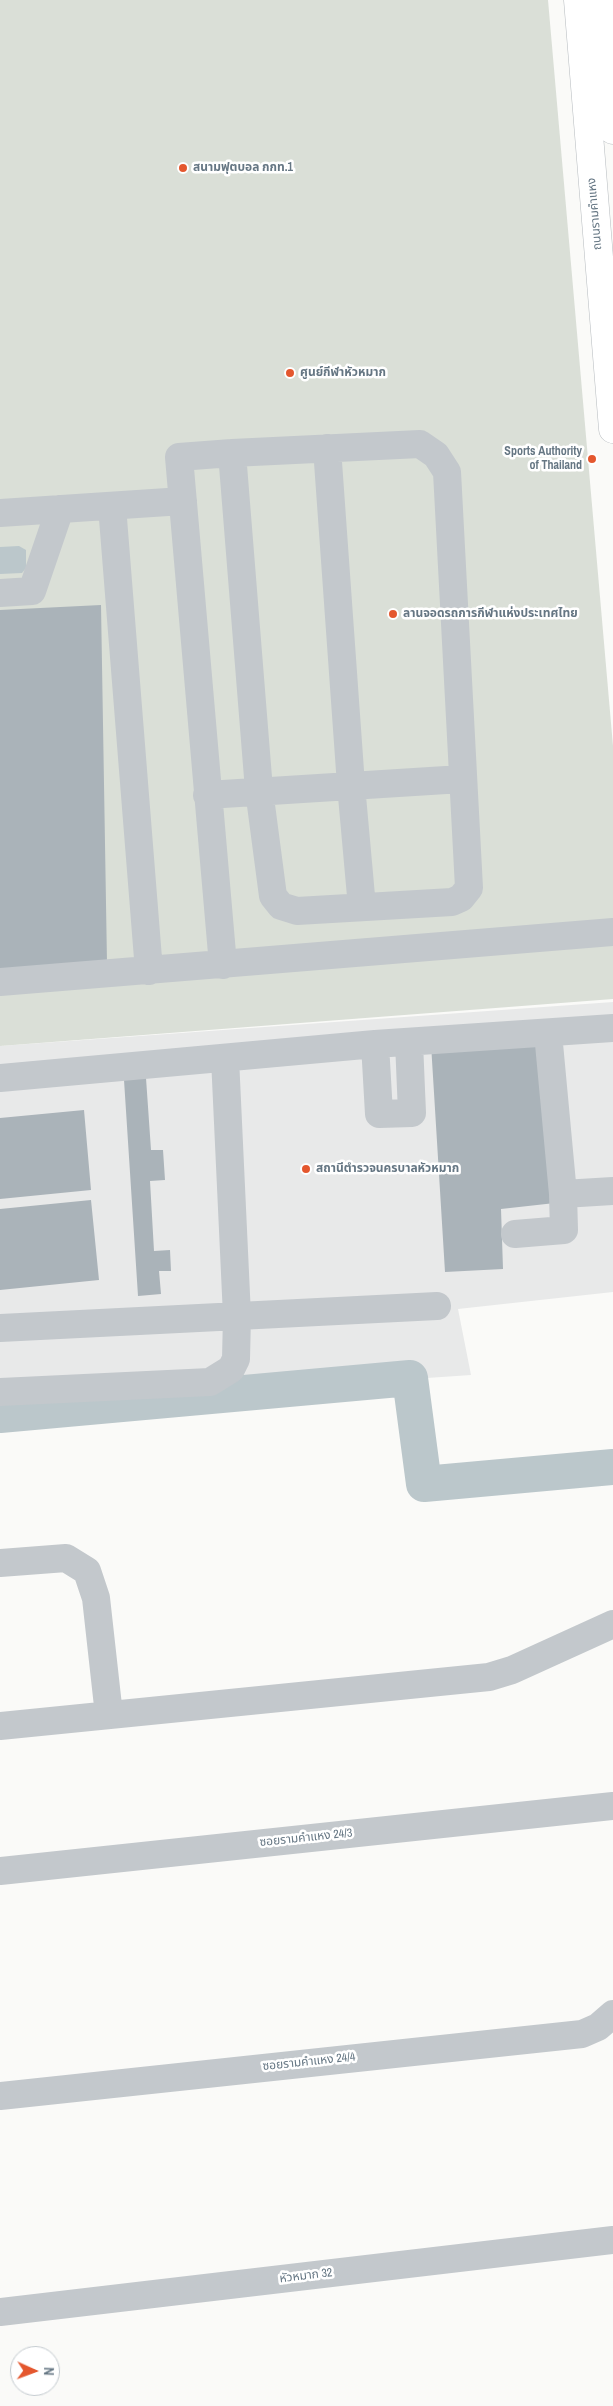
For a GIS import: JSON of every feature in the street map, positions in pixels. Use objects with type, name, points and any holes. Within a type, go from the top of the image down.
[{"type":"main road","name":"ถนนรามคำแหง","points":[[578,0],[613,429]]},
{"type":"main road","points":[[602,0],[613,130]]},
{"type":"street","points":[[223,965],[179,457],[232,453],[420,444],[436,455],[446,472],[469,888],[452,902],[297,911],[282,906],[273,896],[258,790],[232,453]]},
{"type":"street","points":[[327,448],[351,785],[362,907]]},
{"type":"street","points":[[0,513],[182,501]]},
{"type":"street","points":[[112,506],[149,971]]},
{"type":"street","points":[[0,593],[32,591],[60,509]]},
{"type":"street","points":[[207,795],[258,790],[462,779]]},
{"type":"street","points":[[0,982],[613,932]]},
{"type":"street","points":[[0,1078],[375,1044],[613,1028]]},
{"type":"street","points":[[515,1234],[564,1230],[563,1194],[548,1033]]},
{"type":"street","points":[[375,1044],[379,1114],[412,1113],[409,1042]]},
{"type":"street","points":[[0,1392],[210,1382],[231,1369],[236,1359],[237,1316],[225,1058]]},
{"type":"street","points":[[563,1194],[613,1191]]},
{"type":"street","points":[[0,1328],[437,1306]]},
{"type":"street","points":[[0,1563],[66,1558],[87,1571],[96,1598],[109,1715]]},
{"type":"street","points":[[0,1726],[489,1677],[512,1670],[613,1624]]},
{"type":"street","name":"ซอยรามคำแหง 24/3","points":[[0,1871],[613,1806]]},
{"type":"street","name":"ซอยรามคำแหง 24/4","points":[[0,2096],[582,2034],[598,2026],[613,2014]]},
{"type":"street","name":"หัวหมาก 32","points":[[0,2312],[613,2240]]},
{"type":"shaded area","name":"ศูนย์กีฬาหัวหมาก","points":[[0,0],[548,0],[613,746],[613,999],[0,1046]]},
{"type":"shaded area","points":[[19,546],[26,550],[26,568],[22,573],[0,574],[0,547]]},
{"type":"shaded area","name":"สถานีตำรวจนครบาลหัวหมาก","points":[[613,1002],[613,1292],[458,1309],[471,1375],[0,1407],[0,1046]]},
{"type":"building","points":[[101,605],[107,963],[0,972],[0,610]]},
{"type":"building","name":"สถานีตำรวจนครบาลหัวหมาก","points":[[543,1037],[555,1203],[501,1209],[503,1269],[445,1272],[431,1044]]},
{"type":"building","points":[[146,1078],[151,1150],[163,1150],[165,1180],[150,1181],[154,1251],[170,1250],[171,1271],[159,1271],[161,1294],[138,1296],[124,1080]]},
{"type":"building","points":[[84,1110],[91,1190],[0,1199],[0,1118]]},
{"type":"building","points":[[91,1200],[99,1280],[0,1290],[0,1209]]},
{"type":"waterway","points":[[0,1415],[410,1378],[424,1484],[613,1467]]},
{"type":"place","name":"สนามฟุตบอล กกท.1","points":[[183,168]]},
{"type":"place","name":"ศูนย์กีฬาหัวหมาก","points":[[290,373]]},
{"type":"place","name":"Sports Authority of Thailand","points":[[592,459]]},
{"type":"place","name":"ลานจอดรถการกีฬาแห่งประเทศไทย","points":[[393,614]]},
{"type":"place","name":"สถานีตำรวจนครบาลหัวหมาก","points":[[306,1169]]}]
